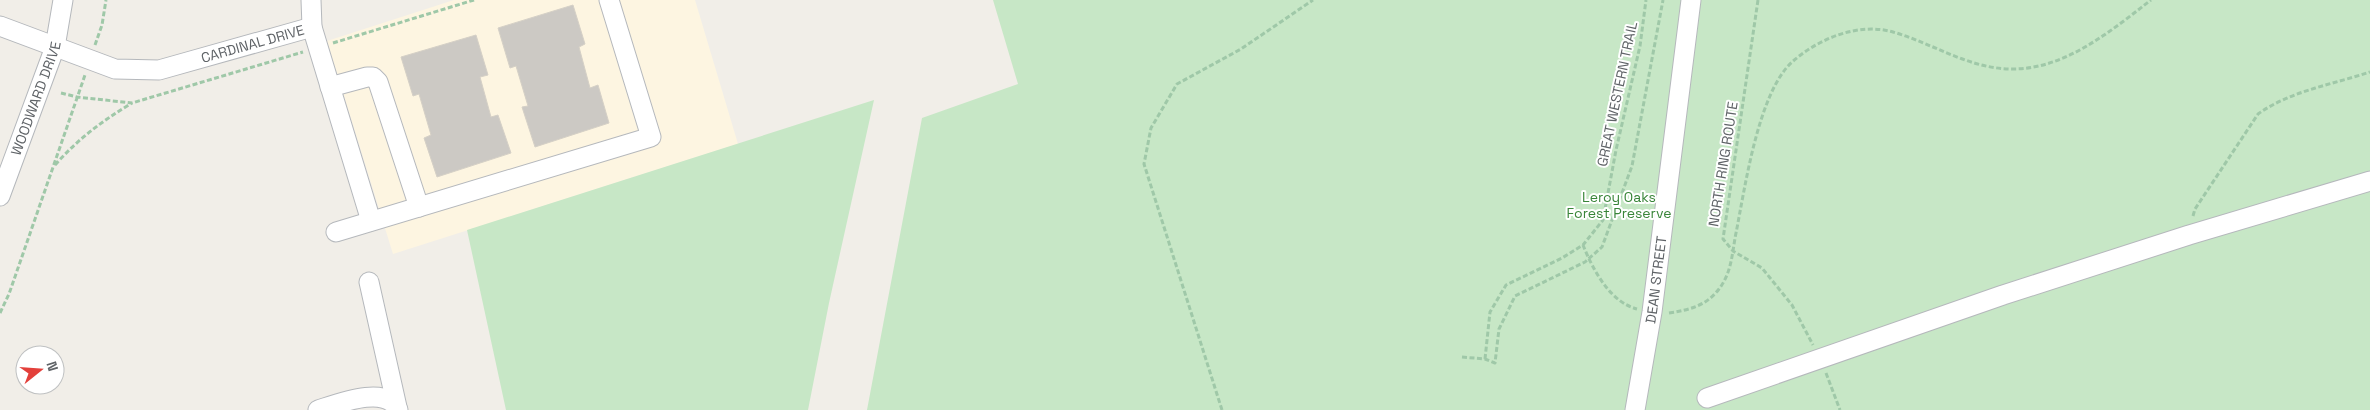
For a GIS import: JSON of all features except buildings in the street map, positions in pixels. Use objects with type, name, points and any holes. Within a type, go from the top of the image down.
[{"type":"street","name":"WOODWARD DRIVE","points":[[0,196],[56,47],[63,0]]},
{"type":"street","points":[[311,0],[312,27]]},
{"type":"street","points":[[336,232],[651,137],[610,0]]},
{"type":"street","name":"DEAN STREET","points":[[1635,410],[1652,312],[1691,0]]},
{"type":"street","name":"CARDINAL DRIVE","points":[[0,26],[115,69],[159,70],[312,27],[371,221]]},
{"type":"street","points":[[330,87],[366,77],[373,77],[378,82],[419,206]]},
{"type":"street","points":[[1706,398],[2003,295],[2189,235],[2370,181]]},
{"type":"street","points":[[369,282],[397,408]]},
{"type":"street","points":[[318,410],[358,398],[381,397],[397,408]]},
{"type":"path","points":[[95,47],[102,25],[106,0]]},
{"type":"path","points":[[334,42],[474,0]]},
{"type":"path","points":[[1222,410],[1144,164],[1151,128],[1176,84],[1241,49],[1313,0]]},
{"type":"path","name":"GREAT WESTERN TRAIL","points":[[1584,245],[1603,220],[1616,150],[1640,46],[1646,0]]},
{"type":"path","points":[[1462,357],[1485,359],[1495,363],[1499,329],[1515,296],[1563,274],[1589,259],[1602,247],[1632,166],[1663,0]]},
{"type":"path","name":"NORTH RING ROUTE","points":[[1733,250],[1723,239],[1758,0]]},
{"type":"path","points":[[1664,314],[1693,310],[1718,290],[1731,267],[1752,150],[1773,87],[1791,63],[1816,44],[1844,33],[1868,29],[1892,32],[1975,65],[2017,69],[2040,65],[2076,52],[2112,30],[2151,0]]},
{"type":"path","points":[[53,167],[76,142],[101,122],[132,103],[311,50]]},
{"type":"path","points":[[0,313],[87,70]]},
{"type":"path","points":[[2189,235],[2195,208],[2258,114],[2269,106],[2290,98],[2370,72]]},
{"type":"path","points":[[61,93],[77,97],[132,103]]},
{"type":"path","points":[[1485,359],[1490,312],[1506,286],[1584,245],[1589,259],[1610,293],[1630,307],[1643,311]]},
{"type":"path","points":[[1733,250],[1762,268],[1792,304],[1821,358],[1840,410]]},
{"type":"shaded area","points":[[454,0],[695,0],[738,144],[393,254],[327,41]]},
{"type":"green space","name":"Leroy Oaks Forest Preserve","points":[[993,0],[2370,0],[2370,410],[867,410],[922,118],[1018,84]]},
{"type":"green space","points":[[874,100],[829,303],[808,410],[506,410],[467,230]]}]
